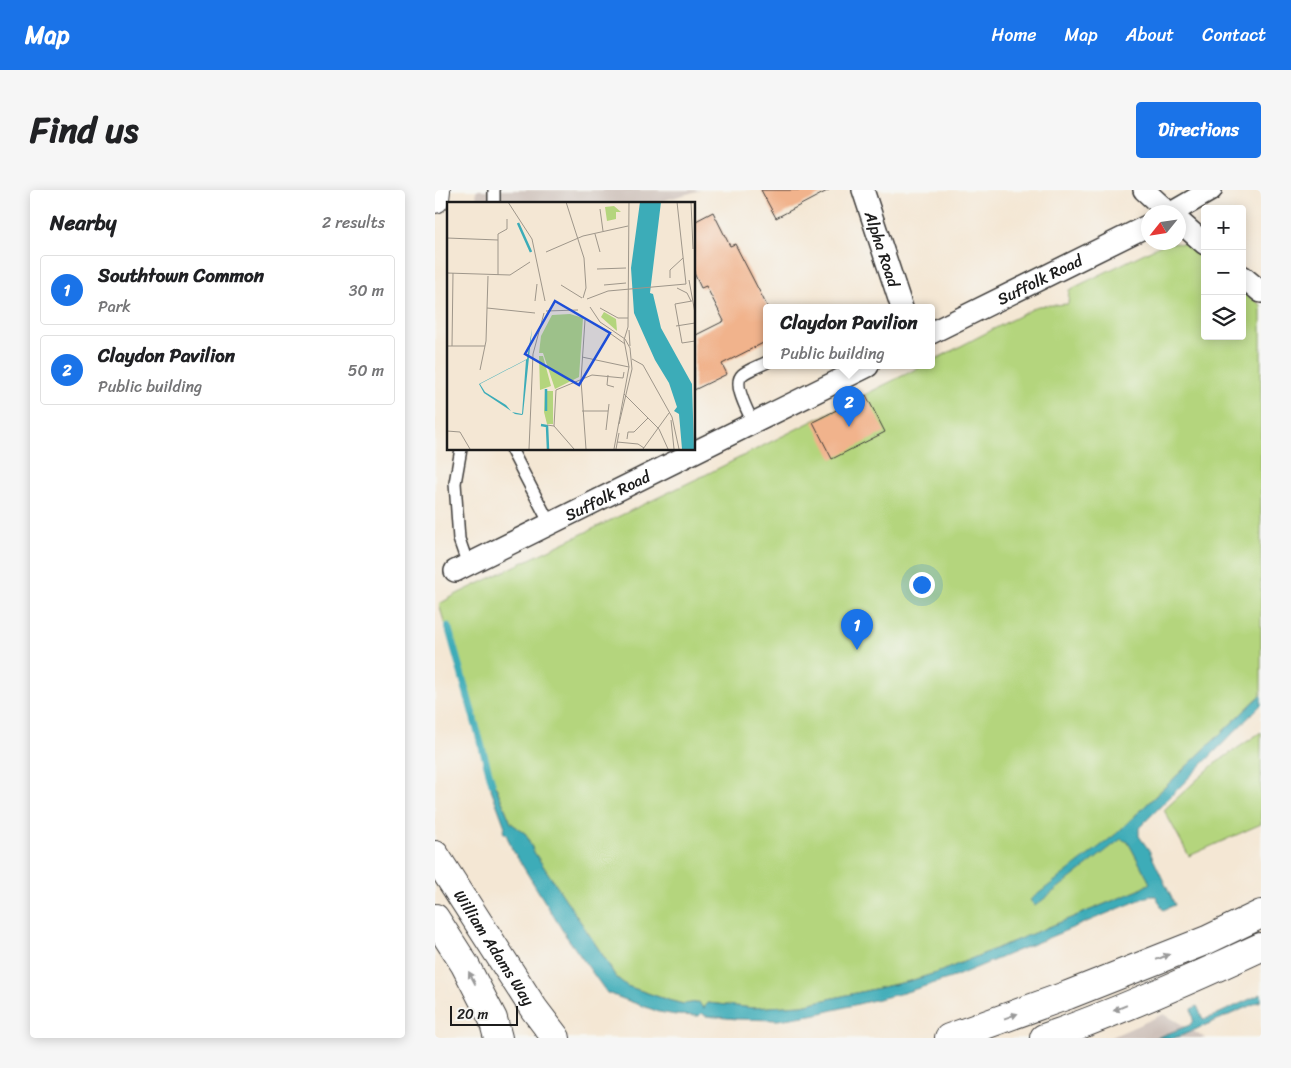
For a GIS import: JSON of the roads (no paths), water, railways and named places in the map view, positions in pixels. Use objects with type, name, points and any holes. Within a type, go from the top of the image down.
[{"type":"main road","points":[[435,199],[436,190]]},
{"type":"main road","name":"William Adams Way","points":[[435,855],[534,1009],[556,1038]]},
{"type":"main road","points":[[949,1038],[1068,996],[1207,940],[1261,914]]},
{"type":"main road","name":"William Adams Way","points":[[435,918],[465,965],[493,1019],[498,1038]]},
{"type":"main road","points":[[1044,1038],[1212,970],[1261,947]]},
{"type":"street","name":"Alpha Road","points":[[863,190],[901,304]]},
{"type":"street","points":[[1144,190],[1160,205]]},
{"type":"street","points":[[1183,202],[1211,190]]},
{"type":"street","points":[[1186,227],[1201,240]]},
{"type":"street","name":"Suffolk Road","points":[[935,331],[1141,229]]},
{"type":"street","points":[[1246,279],[1261,292]]},
{"type":"street","name":"Suffolk Road","points":[[695,447],[753,423],[846,371]]},
{"type":"street","name":"Suffolk Road","points":[[462,568],[550,524],[679,454]]},
{"type":"lane","points":[[753,423],[740,394],[738,381],[741,376],[763,364]]},
{"type":"lane","points":[[461,450],[455,483],[462,568]]},
{"type":"lane","points":[[512,450],[550,524]]},
{"type":"water","points":[[1261,695],[1261,705],[1139,828],[1139,836],[1149,850],[1175,905],[1163,910],[1156,896],[1149,896],[954,977],[903,993],[817,1014],[778,1020],[737,1019],[705,1016],[702,1013],[699,1016],[676,1015],[659,1012],[607,993],[566,936],[512,849],[506,834],[503,832],[505,827],[491,789],[492,783],[496,787],[511,823],[526,834],[534,852],[615,976],[627,986],[683,1004],[699,1002],[704,1008],[708,1003],[753,1008],[802,1005],[910,981],[939,972],[1139,890],[1150,883],[1128,842],[1121,839],[1035,906],[1030,900],[1116,834]]},
{"type":"water","points":[[1261,994],[1261,1001],[1183,1035],[1173,1038],[1156,1038],[1190,1025],[1193,1020],[1191,1009],[1197,1006],[1203,1019],[1209,1018]]},
{"type":"waterway","points":[[448,626],[492,783]]},
{"type":"place","name":"Claydon Pavilion","points":[[849,427]]},
{"type":"place","name":"Southtown Common","points":[[857,650]]}]
